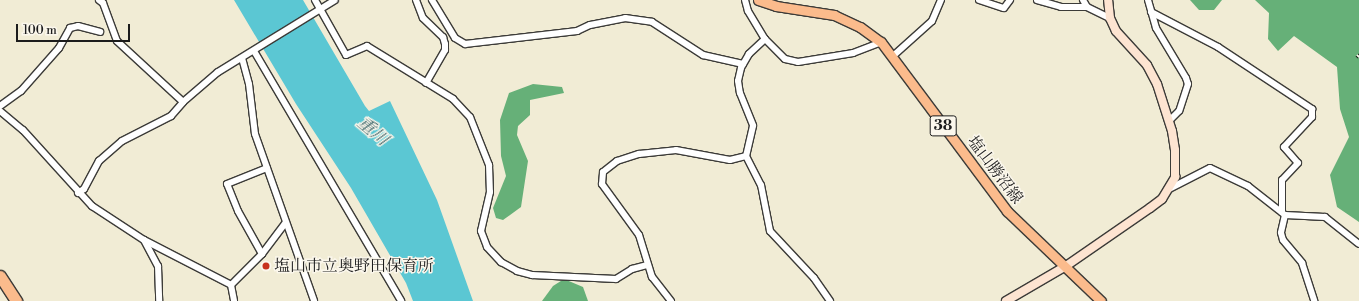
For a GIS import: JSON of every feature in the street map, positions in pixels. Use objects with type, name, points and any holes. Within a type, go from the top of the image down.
[{"type":"highway","points":[[0,276],[16,301]]},
{"type":"main road","name":"塩山勝沼線","points":[[758,0],[776,6],[834,15],[860,27],[881,42],[893,56],[1007,211],[1101,301]]},
{"type":"street","points":[[99,0],[102,2],[117,41],[183,102]]},
{"type":"street","points":[[315,0],[346,55],[367,46],[453,99],[470,116],[478,133],[489,165],[490,192],[481,231],[486,247],[501,262],[517,271],[532,275],[616,279],[632,269],[647,265]]},
{"type":"street","points":[[78,193],[84,189],[99,161],[110,151],[132,135],[171,116],[183,102],[218,72],[321,11],[335,0]]},
{"type":"street","points":[[416,0],[423,18],[443,37],[446,44],[445,50],[426,83]]},
{"type":"street","points":[[432,0],[454,38],[465,44],[577,31],[590,25],[625,18],[652,22],[702,55],[743,64]]},
{"type":"street","points":[[746,0],[748,11],[764,39],[782,57],[798,62],[853,53],[881,42]]},
{"type":"street","points":[[893,56],[932,21],[941,0]]},
{"type":"street","points":[[980,0],[1004,8],[1010,0]]},
{"type":"street","points":[[1037,0],[1061,7],[1087,7],[1110,18]]},
{"type":"street","points":[[1083,0],[1087,7]]},
{"type":"street","points":[[1108,0],[1110,18],[1116,30],[1147,65],[1169,122],[1176,164],[1175,177],[1169,189]]},
{"type":"street","points":[[1148,0],[1156,28],[1186,78],[1188,84],[1179,111],[1169,122]]},
{"type":"street","points":[[1151,12],[1218,47],[1312,109],[1312,117],[1284,147],[1298,163],[1282,180],[1284,213],[1281,233],[1282,240],[1302,263],[1314,301]]},
{"type":"street","points":[[0,106],[21,91],[59,48],[70,28],[78,26],[100,32]]},
{"type":"street","points":[[764,39],[743,64],[738,81],[740,93],[753,126],[746,156],[761,185],[770,231],[814,278],[830,301]]},
{"type":"street","points":[[254,51],[401,301]]},
{"type":"street","points":[[242,58],[249,84],[255,134],[285,223],[314,301]]},
{"type":"street","points":[[0,111],[48,156],[78,193],[92,206],[144,240],[231,285]]},
{"type":"street","points":[[671,301],[652,277],[638,235],[602,184],[603,172],[617,161],[639,154],[676,150],[730,160],[746,156]]},
{"type":"street","points":[[262,254],[238,211],[226,184],[267,168]]},
{"type":"street","points":[[1006,301],[1066,266],[1150,208],[1169,189],[1210,168],[1248,186],[1284,213],[1325,217],[1359,244]]},
{"type":"street","points":[[231,285],[262,254],[285,223]]},
{"type":"street","points":[[144,240],[158,266],[159,301]]},
{"type":"street","points":[[231,285],[234,301]]},
{"type":"green space","points":[[1190,0],[1222,0],[1214,10],[1199,10]]},
{"type":"green space","points":[[1255,0],[1359,0],[1359,222],[1337,207],[1330,175],[1349,137],[1340,109],[1337,67],[1294,36],[1278,51],[1268,39],[1269,13]]},
{"type":"green space","points":[[533,84],[562,87],[564,93],[530,100],[530,115],[518,126],[517,135],[528,161],[521,207],[503,220],[496,218],[493,208],[506,176],[501,156],[500,120],[509,93]]},
{"type":"green space","points":[[564,279],[583,287],[588,301],[542,301],[553,286]]},
{"type":"water","name":"重川","points":[[234,0],[303,0],[369,111],[390,101],[437,200],[473,301],[413,301],[406,283],[351,188],[296,104]]},
{"type":"place","name":"塩山市立奥野田保育所","points":[[266,266]]}]
